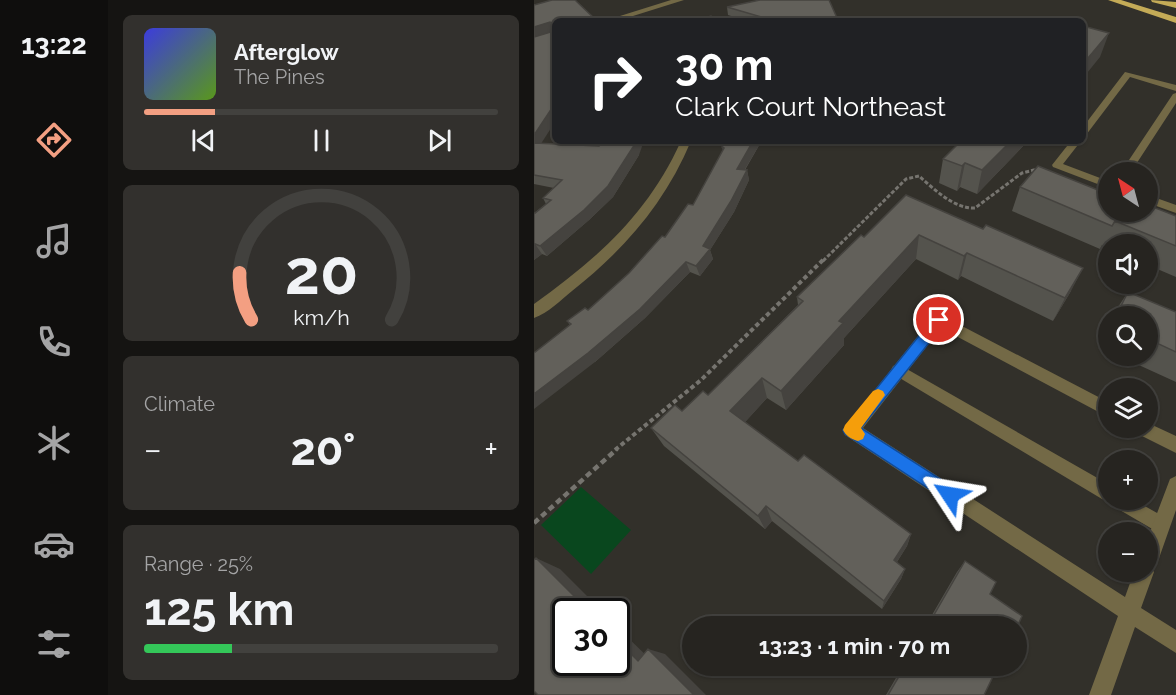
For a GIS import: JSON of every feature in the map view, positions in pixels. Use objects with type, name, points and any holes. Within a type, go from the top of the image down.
[{"type":"highway","points":[[1112,0],[1176,20]]},
{"type":"highway","points":[[1155,0],[1176,5]]},
{"type":"street","points":[[630,18],[680,0]]},
{"type":"street","points":[[534,312],[624,239],[647,213],[677,165],[685,144]]},
{"type":"street","points":[[1098,405],[939,320],[851,430],[1176,642]]},
{"type":"street","points":[[1158,436],[1176,446]]},
{"type":"street","points":[[1158,530],[1176,485]]},
{"type":"street","points":[[1100,695],[1140,582]]},
{"type":"lane","points":[[1086,129],[1128,74],[1176,88]]},
{"type":"lane","points":[[1133,162],[1176,96]]},
{"type":"lane","points":[[1074,144],[1058,165],[1098,181]]},
{"type":"lane","points":[[1158,203],[1176,209]]},
{"type":"lane","points":[[898,370],[1098,487]]},
{"type":"lane","points":[[1136,510],[1160,524]]},
{"type":"path","points":[[534,523],[637,431],[701,380],[906,179],[919,176],[961,206],[970,209],[975,208],[1022,173],[1058,165]]},
{"type":"green space","points":[[581,487],[631,530],[591,574],[541,525]]},
{"type":"building","points":[[552,0],[575,0],[594,18],[552,18],[552,23],[534,27],[534,5]]},
{"type":"building","points":[[760,0],[829,0],[837,18],[765,18],[727,7]]},
{"type":"building","points":[[1086,27],[1109,33],[1086,60]]},
{"type":"building","points":[[552,28],[552,108],[534,135],[534,37],[551,32]]},
{"type":"building","points":[[534,143],[599,146],[599,144],[635,144],[608,186],[584,210],[540,246],[534,245],[534,214],[551,200],[543,198],[562,180],[534,175]]},
{"type":"building","points":[[724,144],[751,144],[737,169],[747,170],[703,246],[710,249],[696,266],[686,262],[640,309],[534,394],[534,353],[571,324],[567,321],[585,308],[588,310],[629,273],[662,236],[665,237],[688,204],[693,205],[724,148],[722,147]]},
{"type":"building","points":[[958,144],[1008,144],[982,170],[965,163],[962,166],[943,159]]},
{"type":"building","points":[[1038,166],[1098,190],[1098,220],[1020,187]]},
{"type":"building","points":[[906,195],[983,229],[986,225],[1083,268],[1065,298],[967,253],[964,256],[919,235],[839,321],[843,323],[781,391],[762,378],[730,411],[798,461],[804,455],[911,534],[894,560],[905,569],[884,601],[766,506],[758,516],[651,428],[675,405],[682,411],[703,391],[708,395],[803,301],[797,297],[861,235],[864,237]]},
{"type":"building","points":[[1158,209],[1176,216],[1176,246],[1158,239],[1158,234],[1147,234],[1117,222],[1158,222]]},
{"type":"building","points":[[1103,222],[1114,222],[1112,226]]},
{"type":"building","points":[[1127,294],[1133,294],[1176,312],[1176,352],[1158,344],[1158,306],[1121,306]]},
{"type":"building","points":[[536,558],[576,598],[552,598],[552,676],[630,676],[630,653],[638,661],[648,649],[694,695],[538,695],[534,691],[534,560]]},
{"type":"building","points":[[965,561],[996,582],[990,594],[1022,616],[933,616]]},
{"type":"building","points":[[899,676],[993,676],[984,695],[888,695]]},
{"type":"slow traffic","points":[[858,434],[851,430],[878,395]]},
{"type":"route","points":[[939,320],[851,430],[950,495]]}]
